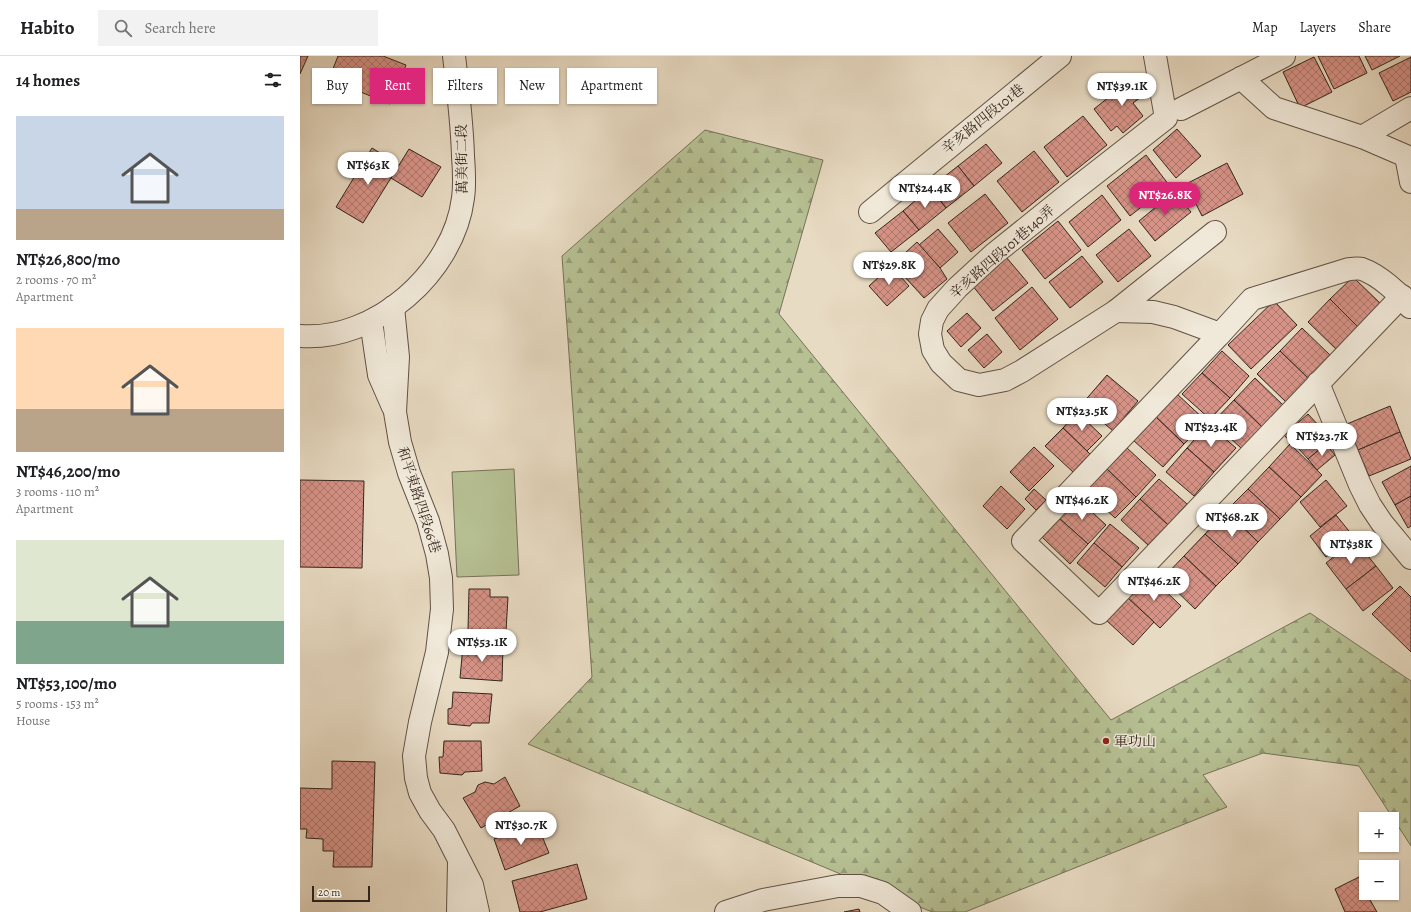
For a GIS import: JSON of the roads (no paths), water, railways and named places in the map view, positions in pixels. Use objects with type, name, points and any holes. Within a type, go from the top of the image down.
[{"type":"street","name":"萬美街二段","points":[[300,336],[313,337],[337,334],[371,321],[393,307],[417,286],[435,266],[449,245],[458,223],[463,198],[464,175],[461,117],[454,56]]},
{"type":"street","name":"辛亥路四段101巷","points":[[870,212],[1060,56]]},
{"type":"street","name":"辛亥路四段101巷140弄","points":[[1155,56],[1166,118],[1006,245],[957,288],[938,309],[932,321],[930,334],[933,350],[941,363],[959,380],[979,385],[1005,380],[1022,371],[1116,311],[1215,232]]},
{"type":"street","points":[[1181,109],[1284,56]]},
{"type":"street","points":[[1241,78],[1274,108],[1362,137],[1406,156],[1411,182]]},
{"type":"street","points":[[1362,137],[1411,108]]},
{"type":"street","points":[[1349,268],[1361,269],[1374,275],[1406,302],[1318,383],[1099,613],[1023,541],[1220,334],[1252,300],[1349,268]]},
{"type":"street","name":"和平東路四段66巷","points":[[393,307],[398,357],[395,412],[400,442],[428,521],[437,554],[441,578],[442,609],[437,652],[420,722],[414,756],[416,778],[420,793],[430,811],[444,830],[472,885],[478,912]]},
{"type":"street","points":[[1116,311],[1152,312],[1174,317],[1220,334]]},
{"type":"street","name":"和平東路四段66巷","points":[[371,321],[379,375],[395,412]]},
{"type":"street","points":[[1318,383],[1360,485],[1370,505],[1382,524],[1411,558]]},
{"type":"street","name":"和平東路四段66巷","points":[[458,912],[459,861]]},
{"type":"street","points":[[726,912],[763,900],[838,886],[861,886],[883,893],[910,912]]},
{"type":"place","name":"軍功山","points":[[1106,741]]}]
